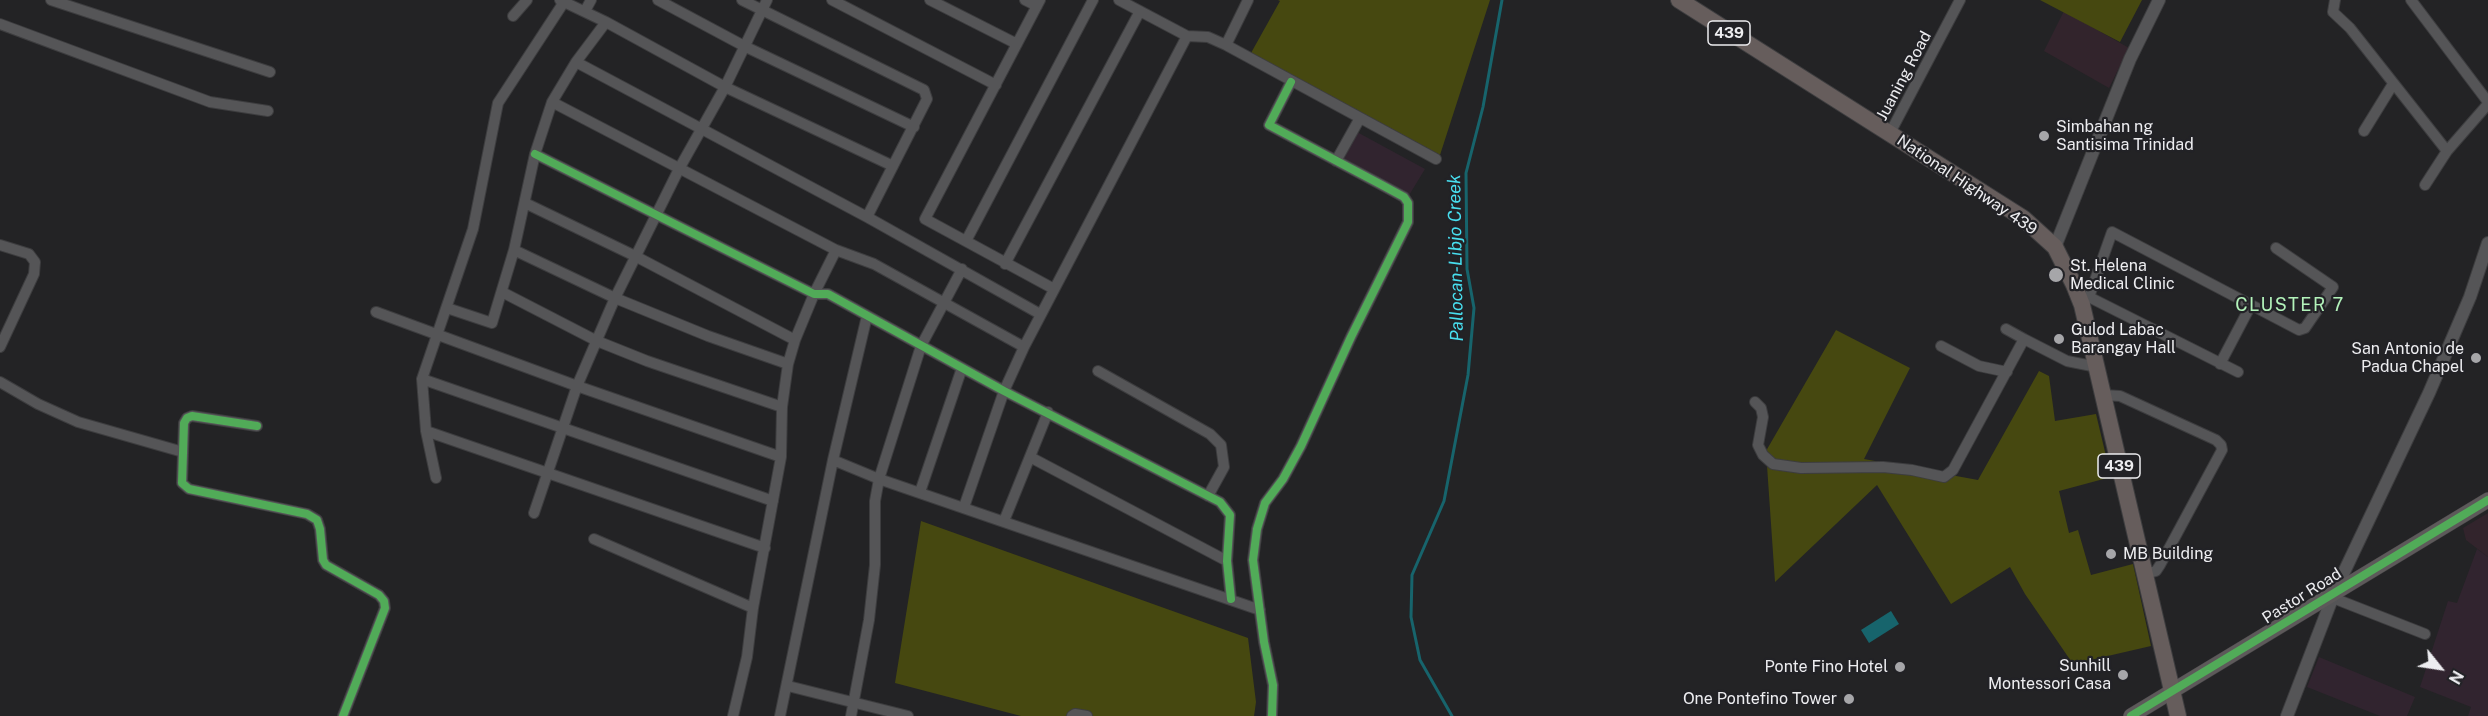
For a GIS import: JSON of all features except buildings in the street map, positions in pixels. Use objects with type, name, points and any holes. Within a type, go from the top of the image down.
[{"type":"main road","name":"National Highway 439","points":[[1679,0],[2023,219],[2055,247],[2074,285],[2085,301],[2124,489],[2178,716]]},
{"type":"main road","name":"Pastor Road","points":[[2131,716],[2488,500]]},
{"type":"street","points":[[51,0],[270,72]]},
{"type":"street","points":[[513,16],[526,0]]},
{"type":"street","points":[[585,11],[591,0]]},
{"type":"street","points":[[658,0],[744,46],[914,127]]},
{"type":"street","points":[[742,0],[764,5],[924,90],[927,99],[867,217]]},
{"type":"street","points":[[832,0],[996,85]]},
{"type":"street","points":[[930,0],[1017,44]]},
{"type":"street","points":[[1025,0],[1038,3],[925,219],[1054,289]]},
{"type":"street","points":[[966,242],[1093,0]]},
{"type":"street","points":[[1119,0],[1187,36],[1208,37],[1226,45],[1436,159]]},
{"type":"street","points":[[1226,45],[1248,0]]},
{"type":"street","name":"Juaning Road","points":[[1890,133],[1960,0]]},
{"type":"street","points":[[2055,247],[2130,58],[2159,0]]},
{"type":"street","points":[[2335,0],[2333,12],[2350,28],[2447,152]]},
{"type":"street","points":[[2411,0],[2488,103],[2447,152],[2425,185]]},
{"type":"street","points":[[436,478],[426,431],[422,379],[473,229],[498,103],[562,1],[606,22],[725,87],[894,166]]},
{"type":"street","points":[[534,513],[577,386],[615,298],[680,169],[725,87],[764,5]]},
{"type":"street","points":[[1005,264],[1140,11]]},
{"type":"street","points":[[447,308],[492,323],[514,250],[535,154],[552,102],[576,62],[606,22]]},
{"type":"street","points":[[0,24],[210,102],[267,111]]},
{"type":"street","points":[[964,507],[1004,391],[1024,347],[1187,36]]},
{"type":"street","points":[[576,62],[867,217],[1040,314]]},
{"type":"street","points":[[1272,716],[1273,685],[1253,560],[1257,529],[1265,503],[1283,479],[1301,446],[1336,368],[1408,222],[1408,202],[1404,197],[1269,125],[1291,82]]},
{"type":"street","points":[[2364,131],[2393,84]]},
{"type":"street","points":[[552,102],[836,250],[874,264],[1024,347]]},
{"type":"street","points":[[1336,161],[1360,118]]},
{"type":"street","points":[[535,154],[814,294],[828,294],[1004,391],[1220,502],[1230,515],[1227,561],[1231,599]]},
{"type":"street","points":[[525,204],[635,256],[795,340]]},
{"type":"street","points":[[2238,372],[2085,301],[2112,232],[2299,330],[2305,328],[2333,287],[2276,248]]},
{"type":"street","points":[[2287,716],[2334,594],[2429,393],[2470,297],[2488,243]]},
{"type":"street","points":[[0,245],[29,254],[35,262],[34,274],[0,347]]},
{"type":"street","points":[[514,250],[615,298],[708,336],[789,364]]},
{"type":"street","points":[[733,716],[747,657],[753,608],[781,457],[782,407],[789,364],[795,340],[836,250]]},
{"type":"street","points":[[851,716],[873,587],[874,501],[879,479],[921,346],[962,269]]},
{"type":"street","points":[[502,292],[597,341],[646,361],[782,407]]},
{"type":"street","points":[[2220,364],[2251,305]]},
{"type":"street","points":[[376,312],[577,386],[781,457]]},
{"type":"street","points":[[780,716],[833,460],[867,316]]},
{"type":"street","points":[[2006,329],[2067,361],[2097,367]]},
{"type":"street","points":[[1755,402],[1761,408],[1763,417],[1758,445],[1763,455],[1773,464],[1801,468],[1883,467],[1944,477],[1953,470],[2024,339]]},
{"type":"street","points":[[1941,346],[1979,366],[2007,372]]},
{"type":"street","points":[[920,492],[962,368]]},
{"type":"street","points":[[1098,371],[1210,435],[1221,445],[1224,467],[1208,496]]},
{"type":"street","points":[[422,379],[773,501]]},
{"type":"street","points":[[0,382],[38,404],[78,422],[183,452]]},
{"type":"street","points":[[2104,395],[2120,396],[2216,440],[2221,445],[2222,450],[2160,565],[2156,571],[2145,574]]},
{"type":"street","points":[[1004,521],[1048,412]]},
{"type":"street","points":[[257,426],[192,416],[184,423],[182,483],[184,486],[307,514],[317,520],[323,560],[326,565],[384,601],[386,608],[343,716]]},
{"type":"street","points":[[426,431],[765,548]]},
{"type":"street","points":[[1030,457],[1227,561]]},
{"type":"street","points":[[833,460],[879,479],[1260,610]]},
{"type":"street","points":[[594,539],[753,608]]},
{"type":"street","points":[[2334,594],[2425,634]]},
{"type":"street","points":[[788,686],[908,716]]},
{"type":"street","points":[[1072,716],[1075,714],[1087,716]]},
{"type":"shaded area","points":[[1278,0],[1490,0],[1440,155],[1251,53],[1280,1]]},
{"type":"shaded area","points":[[2040,0],[2142,0],[2120,42]]},
{"type":"shaded area","points":[[2064,11],[2129,48],[2109,88],[2044,51]]},
{"type":"shaded area","points":[[1357,132],[1425,169],[1408,197],[1342,163]]},
{"type":"shaded area","points":[[1836,330],[1910,368],[1864,459],[1978,480],[2039,371],[2049,376],[2055,421],[2096,414],[2111,477],[2059,491],[2069,533],[2078,530],[2091,575],[2133,564],[2151,646],[2073,664],[2025,594],[2010,567],[1951,604],[1877,485],[1775,582],[1766,451]]},
{"type":"shaded area","points":[[2488,513],[2488,557],[2466,540],[2463,528]]},
{"type":"shaded area","points":[[921,521],[1248,638],[1256,702],[1254,716],[1021,716],[895,683]]},
{"type":"shaded area","points":[[2477,549],[2488,557],[2488,716],[2468,716],[2471,707],[2420,687],[2448,601],[2457,603]]},
{"type":"shaded area","points":[[2319,657],[2415,697],[2407,716],[2380,716],[2307,687]]},
{"type":"water","points":[[1891,611],[1899,624],[1869,643],[1861,630]]},
{"type":"waterway","name":"Pallocan-Libjo Creek","points":[[1452,716],[1420,660],[1411,617],[1412,575],[1444,501],[1468,375],[1474,308],[1467,269],[1466,173],[1483,107],[1502,0]]},
{"type":"cycle path","points":[[1272,716],[1273,685],[1264,642],[1253,560],[1257,529],[1265,503],[1283,479],[1301,446],[1351,337],[1408,222],[1408,203],[1404,197],[1269,125],[1291,82]]},
{"type":"cycle path","points":[[535,154],[814,294],[828,294],[1004,391],[1220,502],[1230,515],[1227,561],[1231,599]]},
{"type":"cycle path","points":[[257,426],[192,416],[187,418],[184,423],[182,483],[189,489],[307,514],[317,520],[323,560],[326,565],[379,595],[384,601],[385,608],[343,716]]},
{"type":"cycle path","points":[[2131,716],[2488,500]]},
{"type":"place","name":"Simbahan ng Santisima Trinidad","points":[[2044,136]]},
{"type":"place","name":"St. Helena Medical Clinic","points":[[2056,275]]},
{"type":"place","name":"Gulod Labac Barangay Hall","points":[[2059,339]]},
{"type":"place","name":"San Antonio de Padua Chapel","points":[[2476,358]]},
{"type":"place","name":"MB Building","points":[[2111,554]]},
{"type":"place","name":"Ponte Fino Hotel","points":[[1900,667]]},
{"type":"place","name":"Sunhill Montessori Casa","points":[[2123,675]]},
{"type":"place","name":"One Pontefino Tower","points":[[1849,699]]},
{"type":"district","name":"CLUSTER 7","points":[[2290,305]]}]
